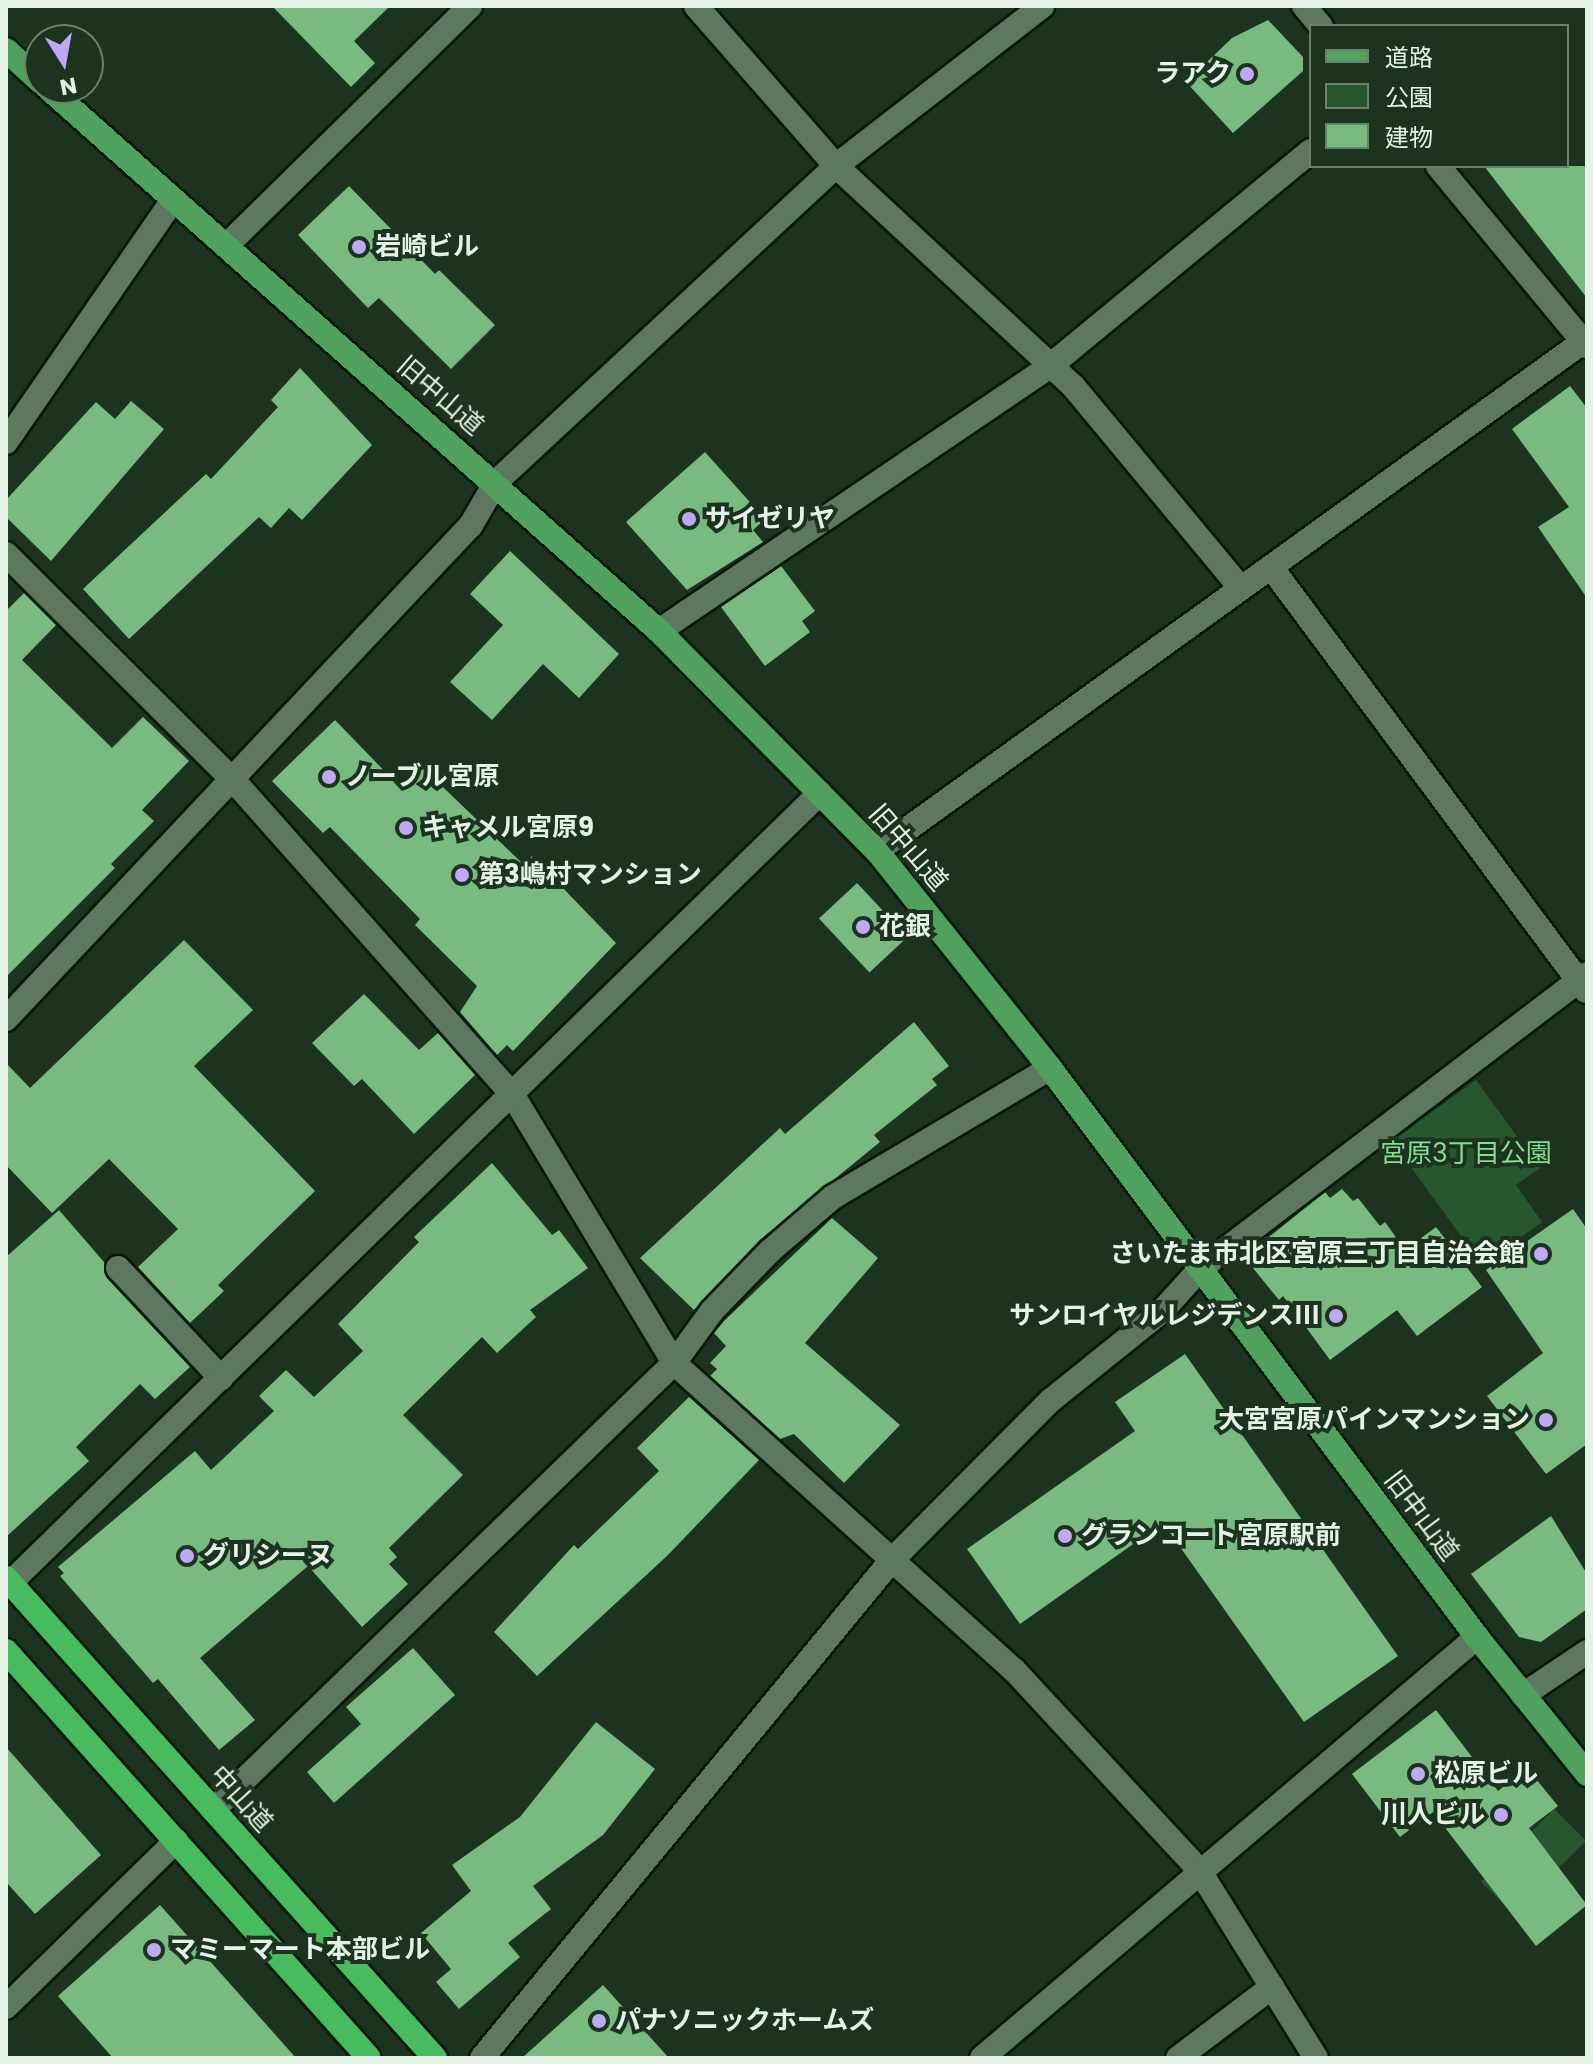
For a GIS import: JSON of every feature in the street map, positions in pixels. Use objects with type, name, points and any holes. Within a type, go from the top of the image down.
[{"type":"highway","name":"中山道","points":[[7,1582],[435,2058]]},
{"type":"highway","points":[[6,1651],[369,2058]]},
{"type":"main road","name":"旧中山道","points":[[66,104],[172,201],[496,482],[659,631],[877,851],[1050,1068],[1477,1637],[1587,1774]]},
{"type":"street","points":[[226,246],[470,6]]},
{"type":"street","points":[[696,6],[836,166],[1073,386],[1241,588]]},
{"type":"street","points":[[6,1019],[234,781],[471,525],[496,482],[836,166],[1042,6]]},
{"type":"street","points":[[1304,6],[1319,24]]},
{"type":"street","points":[[659,631],[1050,366],[1309,153]]},
{"type":"street","points":[[877,851],[1586,342],[1440,168]]},
{"type":"street","points":[[6,442],[172,201]]},
{"type":"street","points":[[6,554],[234,781],[512,1094],[674,1363],[1014,1670],[1199,1870],[1316,2058]]},
{"type":"street","points":[[482,2058],[891,1561],[1050,1401],[1163,1310],[1200,1269],[1584,982],[1271,567]]},
{"type":"street","points":[[7,1582],[221,1378],[820,793]]},
{"type":"street","points":[[213,1810],[674,1363],[712,1311],[833,1197],[1050,1068]]},
{"type":"street","points":[[118,1268],[221,1378]]},
{"type":"street","points":[[982,2058],[1199,1870],[1477,1637]]},
{"type":"street","points":[[1523,1695],[1587,1652]]},
{"type":"street","points":[[6,2007],[176,1841]]},
{"type":"street","points":[[1178,2058],[1272,1987]]},
{"type":"green space","name":"宮原3丁目公園","points":[[1476,1080],[1540,1168],[1516,1185],[1542,1222],[1482,1265],[1392,1141]]},
{"type":"green space","points":[[1554,1809],[1586,1841],[1513,1914],[1481,1882]]},
{"type":"building","points":[[272,6],[390,6],[354,41],[375,63],[351,87]]},
{"type":"building","name":"ラアク","points":[[1268,20],[1303,57],[1303,71],[1233,133],[1186,82],[1232,38]]},
{"type":"building","points":[[1587,166],[1587,298],[1486,168]]},
{"type":"building","points":[[349,186],[435,274],[439,270],[495,325],[451,369],[379,298],[368,308],[298,235]]},
{"type":"building","points":[[300,368],[372,445],[302,520],[289,508],[271,528],[259,517],[129,639],[83,589],[206,474],[211,479],[278,407],[271,400]]},
{"type":"building","points":[[1570,386],[1587,408],[1587,598],[1538,527],[1569,507],[1512,429]]},
{"type":"building","points":[[131,401],[164,429],[51,561],[6,517],[6,500],[96,402],[115,419]]},
{"type":"building","points":[[705,452],[765,519],[753,530],[763,542],[687,590],[626,522]]},
{"type":"building","points":[[510,551],[619,654],[579,698],[543,664],[492,720],[450,682],[503,625],[470,594]]},
{"type":"building","points":[[781,566],[815,611],[802,621],[810,632],[765,666],[721,607]]},
{"type":"building","points":[[24,593],[56,625],[22,660],[112,748],[143,717],[189,761],[142,810],[154,821],[111,864],[115,868],[6,977],[6,611]]},
{"type":"building","points":[[335,720],[401,788],[422,767],[523,864],[532,856],[616,943],[513,1051],[507,1045],[497,1055],[460,1012],[477,986],[415,925],[420,919],[330,827],[323,833],[272,781]]},
{"type":"building","name":"花銀","points":[[857,883],[907,937],[869,973],[819,918]]},
{"type":"building","points":[[184,940],[253,1010],[194,1066],[315,1191],[218,1285],[224,1291],[190,1323],[138,1267],[178,1229],[109,1159],[52,1213],[6,1165],[6,1063],[30,1088]]},
{"type":"building","points":[[364,994],[419,1050],[438,1033],[475,1075],[414,1134],[362,1079],[354,1086],[312,1043]]},
{"type":"building","points":[[914,1022],[949,1066],[932,1079],[937,1085],[874,1135],[880,1142],[760,1240],[694,1310],[640,1258],[780,1128],[785,1134]]},
{"type":"building","points":[[492,1163],[552,1235],[559,1230],[588,1268],[530,1310],[536,1317],[497,1353],[482,1337],[403,1415],[463,1475],[389,1548],[397,1557],[389,1564],[408,1584],[362,1627],[308,1566],[200,1658],[255,1720],[219,1750],[158,1679],[153,1683],[60,1576],[64,1573],[58,1567],[195,1451],[211,1470],[274,1411],[259,1396],[286,1370],[314,1397],[363,1351],[338,1324],[419,1242],[414,1237]]},
{"type":"building","points":[[1342,1189],[1353,1201],[1358,1198],[1380,1226],[1385,1222],[1405,1250],[1436,1227],[1482,1287],[1417,1336],[1397,1310],[1330,1360],[1283,1296],[1279,1300],[1244,1257],[1325,1192],[1330,1198]]},
{"type":"building","points":[[1573,1209],[1587,1229],[1587,1444],[1546,1474],[1487,1396],[1543,1353],[1486,1270]]},
{"type":"building","points":[[59,1210],[104,1262],[107,1278],[190,1367],[155,1399],[140,1384],[76,1447],[89,1461],[6,1537],[6,1257]]},
{"type":"building","points":[[832,1218],[878,1258],[805,1343],[900,1425],[844,1483],[794,1434],[780,1439],[710,1376],[717,1369],[710,1363],[726,1346],[714,1333]]},
{"type":"building","name":"グランコート宮原駅前","points":[[1185,1354],[1398,1656],[1304,1722],[1163,1523],[1020,1624],[967,1549],[1135,1431],[1115,1402]]},
{"type":"building","points":[[689,1397],[759,1460],[668,1555],[537,1676],[494,1632],[574,1545],[578,1549],[659,1471],[637,1448]]},
{"type":"building","points":[[1551,1516],[1587,1574],[1587,1609],[1541,1642],[1519,1637],[1471,1574]]},
{"type":"building","points":[[413,1648],[455,1695],[334,1803],[307,1772],[361,1724],[346,1707]]},
{"type":"building","points":[[1436,1710],[1498,1791],[1527,1768],[1558,1806],[1529,1828],[1587,1905],[1536,1946],[1433,1812],[1400,1837],[1352,1774]]},
{"type":"building","points":[[596,1722],[655,1769],[603,1835],[533,1886],[551,1909],[508,1943],[520,1957],[459,2009],[436,1982],[451,1969],[421,1933],[471,1891],[452,1865],[520,1817]]},
{"type":"building","points":[[6,1747],[101,1855],[35,1914],[6,1882]]},
{"type":"building","name":"マミーマート本部ビル","points":[[160,1905],[296,2058],[113,2058],[58,1996]]},
{"type":"building","name":"パナソニックホームズ","points":[[603,1985],[669,2058],[522,2058]]},
{"type":"place","name":"ラアク","points":[[1247,74]]},
{"type":"place","name":"岩崎ビル","points":[[359,247]]},
{"type":"place","name":"サイゼリヤ","points":[[689,519]]},
{"type":"place","name":"ノーブル宮原","points":[[329,777]]},
{"type":"place","name":"キャメル宮原9","points":[[406,828]]},
{"type":"place","name":"第3嶋村マンション","points":[[462,875]]},
{"type":"place","name":"花銀","points":[[863,927]]},
{"type":"place","name":"さいたま市北区宮原三丁目自治会館","points":[[1541,1254]]},
{"type":"place","name":"サンロイヤルレジデンスⅢ","points":[[1336,1316]]},
{"type":"place","name":"大宮宮原パインマンション","points":[[1546,1420]]},
{"type":"place","name":"グランコート宮原駅前","points":[[1065,1536]]},
{"type":"place","name":"グリシーヌ","points":[[187,1556]]},
{"type":"place","name":"松原ビル","points":[[1418,1774]]},
{"type":"place","name":"川人ビル","points":[[1501,1815]]},
{"type":"place","name":"マミーマート本部ビル","points":[[154,1950]]},
{"type":"place","name":"パナソニックホームズ","points":[[599,2021]]}]
